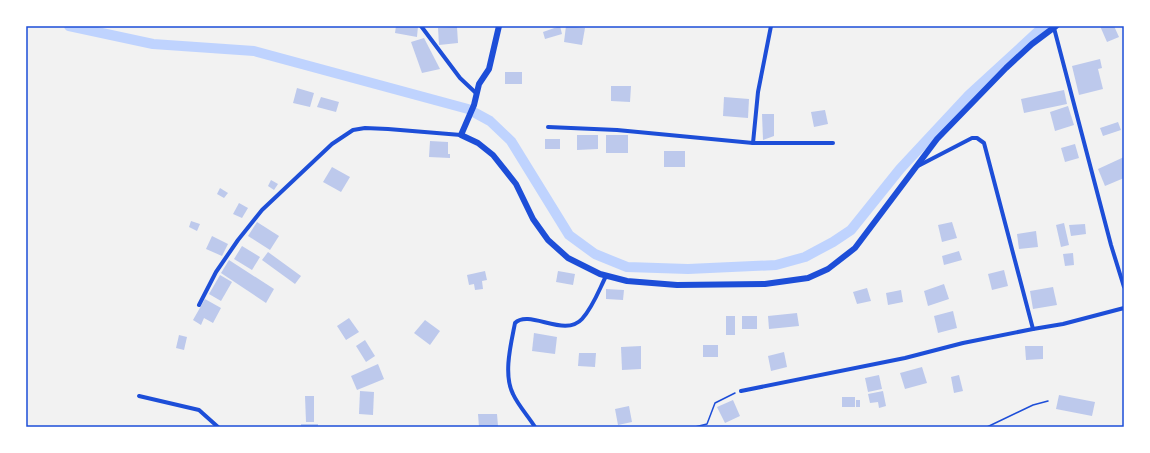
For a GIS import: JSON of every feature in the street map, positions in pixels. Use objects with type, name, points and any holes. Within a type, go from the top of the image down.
[{"type":"street","points":[[421,26],[460,78],[477,94]]},
{"type":"street","points":[[462,135],[474,105],[479,84],[489,69],[499,26]]},
{"type":"street","points":[[753,143],[758,92],[771,26]]},
{"type":"street","points":[[199,305],[216,272],[238,240],[262,210],[332,144],[353,130],[365,128],[462,135],[478,143],[493,155],[516,184],[533,219],[548,240],[568,258],[606,276],[627,281],[677,285],[766,284],[808,278],[828,269],[855,248],[937,139],[1006,68],[1032,44],[1055,27],[1111,245],[1124,287]]},
{"type":"street","points":[[548,127],[617,130],[753,143],[833,143]]},
{"type":"street","points":[[917,166],[972,138],[977,138],[984,143],[1033,329]]},
{"type":"street","points":[[535,427],[513,394],[510,385],[510,348],[515,323],[522,319],[564,326],[575,324],[582,320],[590,309],[606,276]]},
{"type":"street","points":[[741,391],[905,358],[963,343],[1063,324],[1124,308]]},
{"type":"street","points":[[139,396],[199,410],[218,427]]},
{"type":"path","points":[[695,427],[707,424],[715,403],[741,391]]},
{"type":"path","points":[[987,427],[1033,405],[1048,401]]},
{"type":"building","points":[[396,26],[418,26],[417,37],[395,33]]},
{"type":"building","points":[[560,26],[562,34],[545,39],[543,32]]},
{"type":"building","points":[[566,26],[585,28],[582,45],[564,42]]},
{"type":"building","points":[[1100,26],[1114,26],[1119,37],[1107,42]]},
{"type":"building","points":[[457,27],[458,43],[439,45],[438,28]]},
{"type":"building","points":[[424,38],[440,69],[422,73],[411,42]]},
{"type":"building","points":[[1100,59],[1102,68],[1098,69],[1103,89],[1079,95],[1072,66]]},
{"type":"building","points":[[505,72],[522,72],[522,84],[505,84]]},
{"type":"building","points":[[611,86],[631,86],[630,102],[611,101]]},
{"type":"building","points":[[297,88],[314,93],[310,107],[293,103]]},
{"type":"building","points":[[1064,90],[1067,104],[1024,113],[1021,99]]},
{"type":"building","points":[[321,97],[339,102],[336,112],[317,107]]},
{"type":"building","points":[[724,97],[749,99],[748,118],[723,116]]},
{"type":"building","points":[[1068,106],[1074,125],[1055,131],[1050,112]]},
{"type":"building","points":[[825,110],[828,124],[814,127],[811,112]]},
{"type":"building","points":[[762,114],[774,114],[774,136],[763,140]]},
{"type":"building","points":[[1118,122],[1121,130],[1103,136],[1100,128]]},
{"type":"building","points":[[577,135],[598,135],[598,149],[577,150]]},
{"type":"building","points":[[606,135],[628,135],[628,153],[606,153]]},
{"type":"building","points":[[545,139],[560,139],[560,149],[545,149]]},
{"type":"building","points":[[430,141],[448,142],[448,154],[450,154],[450,158],[429,157]]},
{"type":"building","points":[[1075,144],[1079,158],[1065,162],[1061,148]]},
{"type":"building","points":[[664,151],[685,151],[685,167],[664,167]]},
{"type":"building","points":[[1124,157],[1124,178],[1105,186],[1098,169]]},
{"type":"building","points":[[332,167],[350,177],[341,192],[323,182]]},
{"type":"building","points":[[271,180],[278,184],[274,190],[268,186]]},
{"type":"building","points":[[220,188],[228,193],[224,198],[217,194]]},
{"type":"building","points":[[239,203],[248,208],[242,218],[233,214]]},
{"type":"building","points":[[191,221],[200,224],[197,231],[189,227]]},
{"type":"building","points":[[257,222],[279,236],[270,250],[248,236]]},
{"type":"building","points":[[952,222],[957,238],[942,242],[938,225]]},
{"type":"building","points":[[1064,223],[1069,245],[1061,247],[1056,225]]},
{"type":"building","points":[[1085,224],[1086,234],[1071,236],[1069,225]]},
{"type":"building","points":[[1036,231],[1038,247],[1019,249],[1017,234]]},
{"type":"building","points":[[212,236],[228,244],[222,256],[206,249]]},
{"type":"building","points":[[242,246],[260,257],[252,270],[234,259]]},
{"type":"building","points":[[959,251],[962,260],[944,265],[942,256]]},
{"type":"building","points":[[268,252],[301,276],[295,284],[262,260]]},
{"type":"building","points":[[1073,253],[1074,265],[1065,266],[1063,254]]},
{"type":"building","points":[[229,260],[274,289],[266,303],[221,273]]},
{"type":"building","points":[[1004,270],[1008,286],[992,290],[988,274]]},
{"type":"building","points":[[485,271],[487,280],[482,281],[483,289],[475,290],[474,284],[469,285],[467,275]]},
{"type":"building","points":[[558,271],[575,274],[573,285],[556,282]]},
{"type":"building","points":[[220,275],[232,282],[221,301],[209,294]]},
{"type":"building","points":[[944,284],[949,299],[928,306],[924,291]]},
{"type":"building","points":[[1053,287],[1057,305],[1033,309],[1030,291]]},
{"type":"building","points":[[867,288],[871,301],[857,304],[853,292]]},
{"type":"building","points":[[606,289],[624,290],[623,300],[606,299]]},
{"type":"building","points":[[901,290],[903,302],[888,305],[886,293]]},
{"type":"building","points":[[205,299],[221,308],[213,323],[204,318],[201,325],[193,320]]},
{"type":"building","points":[[953,311],[957,328],[938,333],[934,316]]},
{"type":"building","points":[[797,313],[799,326],[769,329],[768,316]]},
{"type":"building","points":[[726,316],[735,316],[735,335],[726,335]]},
{"type":"building","points":[[742,316],[757,316],[757,329],[742,329]]},
{"type":"building","points":[[349,318],[359,332],[346,340],[337,326]]},
{"type":"building","points":[[425,320],[440,331],[430,345],[414,333]]},
{"type":"building","points":[[534,333],[557,337],[555,354],[532,351]]},
{"type":"building","points":[[179,335],[187,337],[184,350],[176,348]]},
{"type":"building","points":[[365,340],[375,356],[366,362],[356,346]]},
{"type":"building","points":[[703,345],[718,345],[718,357],[703,357]]},
{"type":"building","points":[[641,346],[641,369],[622,370],[621,347]]},
{"type":"building","points":[[1025,346],[1043,346],[1043,359],[1026,360]]},
{"type":"building","points":[[784,352],[787,367],[771,371],[768,356]]},
{"type":"building","points":[[579,353],[596,353],[595,367],[578,366]]},
{"type":"building","points":[[378,364],[384,379],[357,390],[351,376]]},
{"type":"building","points":[[922,367],[927,383],[905,389],[900,373]]},
{"type":"building","points":[[879,375],[882,389],[868,392],[865,378]]},
{"type":"building","points":[[959,375],[963,391],[954,393],[951,377]]},
{"type":"building","points":[[360,391],[374,392],[373,415],[359,414]]},
{"type":"building","points":[[883,391],[886,406],[879,408],[878,402],[870,403],[868,394]]},
{"type":"building","points":[[1059,395],[1095,402],[1092,416],[1056,409]]},
{"type":"building","points":[[305,396],[314,396],[314,422],[306,422]]},
{"type":"building","points":[[842,397],[855,397],[855,407],[842,407]]},
{"type":"building","points":[[733,400],[740,416],[725,423],[717,407]]},
{"type":"building","points":[[856,400],[860,400],[860,407],[856,407]]},
{"type":"building","points":[[629,406],[632,422],[618,425],[615,409]]},
{"type":"building","points":[[478,414],[497,414],[498,426],[479,427]]},
{"type":"building","points":[[301,424],[318,424],[318,427],[301,427]]},
{"type":"waterway","points":[[69,26],[153,44],[254,51],[468,109],[490,121],[511,141],[569,235],[595,254],[627,267],[688,269],[776,265],[805,257],[833,242],[851,230],[900,169],[969,95],[1044,26]]}]
